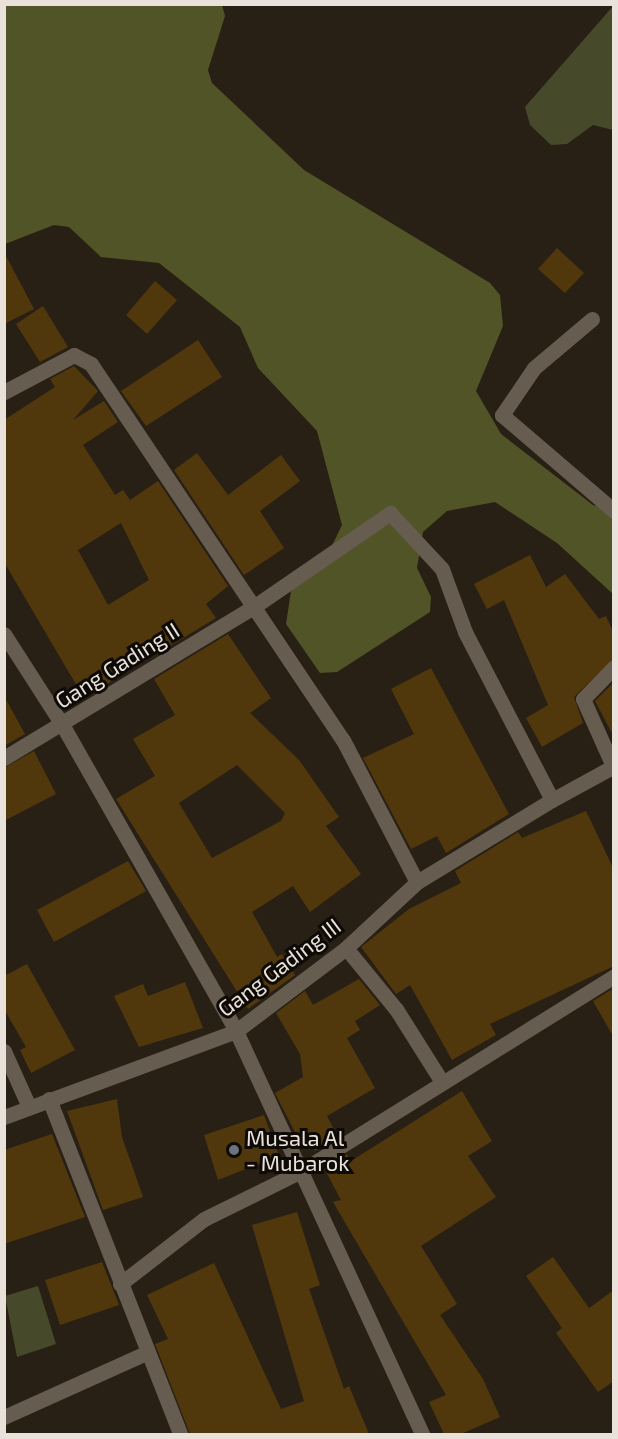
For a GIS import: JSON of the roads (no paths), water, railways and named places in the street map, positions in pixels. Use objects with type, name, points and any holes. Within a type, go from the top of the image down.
[{"type":"street","points":[[591,319],[534,368],[502,415],[614,511]]},
{"type":"street","points":[[4,392],[74,355],[91,364],[252,608],[343,740],[417,882]]},
{"type":"street","name":"Gang Gading II","points":[[4,758],[63,726],[252,608],[385,516],[396,514],[442,569],[465,632],[552,800]]},
{"type":"street","points":[[4,634],[63,726],[236,1031],[422,1434]]},
{"type":"street","points":[[613,766],[583,699],[614,667]]},
{"type":"street","name":"Gang Gading III","points":[[4,1117],[236,1031],[346,948],[417,882],[552,800],[613,766]]},
{"type":"street","points":[[346,948],[396,1009],[442,1082]]},
{"type":"street","points":[[120,1284],[204,1219],[301,1171],[614,976]]},
{"type":"street","points":[[4,1051],[29,1107]]},
{"type":"street","points":[[49,1099],[146,1353],[180,1434]]},
{"type":"street","points":[[4,1417],[146,1353]]},
{"type":"place","name":"Musala Al - Mubarok","points":[[234,1150]]}]
